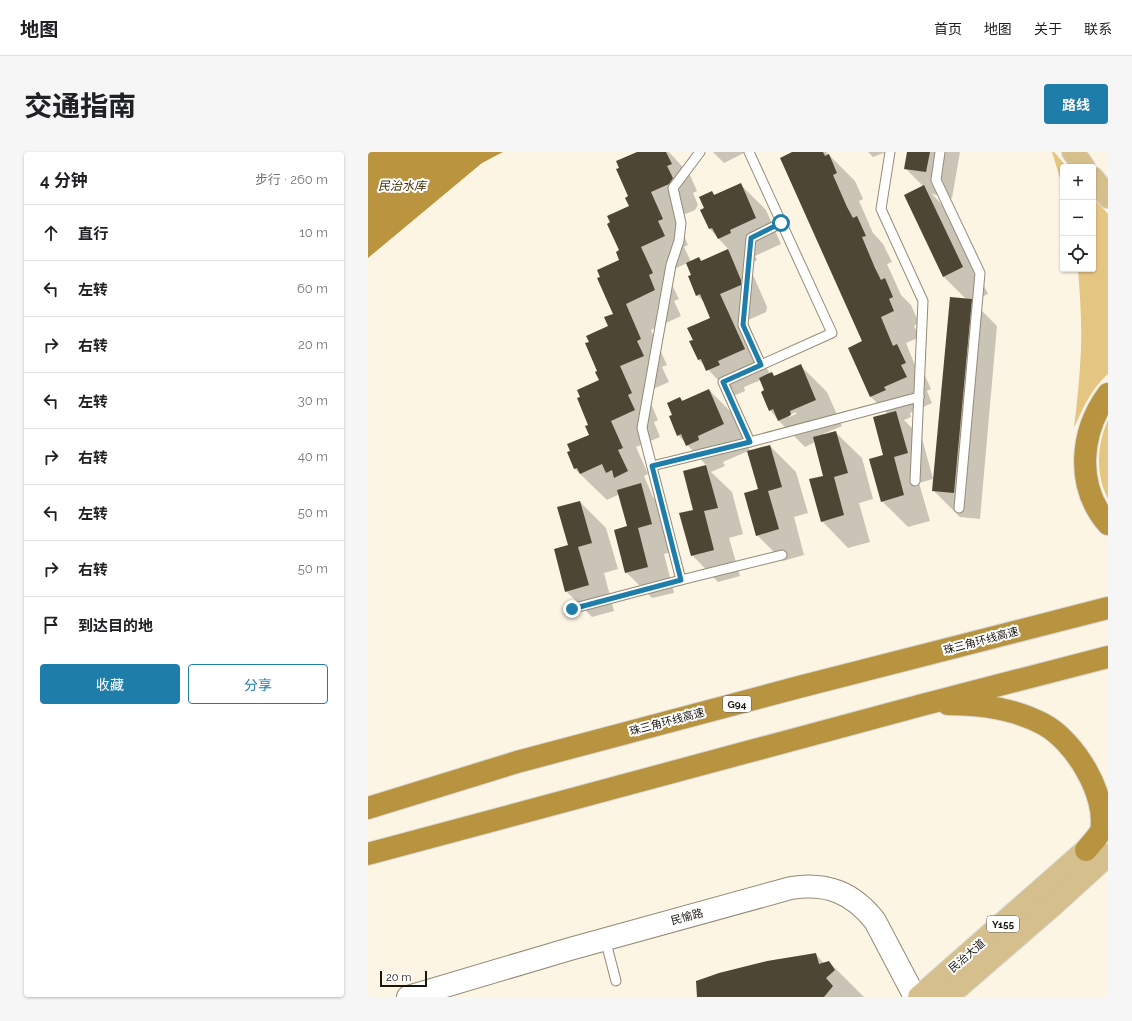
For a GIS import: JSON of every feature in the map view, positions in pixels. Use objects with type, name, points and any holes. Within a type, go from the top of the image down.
[{"type":"highway","points":[[1108,394],[1099,406],[1091,424],[1086,444],[1085,464],[1088,484],[1094,502],[1108,524]]},
{"type":"highway","name":"珠三角环线高速","points":[[368,808],[517,762],[799,687],[1108,608]]},
{"type":"highway","points":[[368,854],[922,704],[1108,657]]},
{"type":"highway","points":[[922,704],[977,706],[1018,714],[1044,724],[1078,751],[1090,769],[1103,803],[1104,817],[1101,830],[1086,850]]},
{"type":"main road","points":[[1073,152],[1082,164]]},
{"type":"main road","points":[[1096,182],[1108,197]]},
{"type":"main road","name":"民治大道","points":[[919,997],[1086,850]]},
{"type":"main road","name":"民治大道","points":[[947,997],[1051,907],[1108,855]]},
{"type":"street","name":"民愉路","points":[[408,997],[605,939],[803,886],[827,887],[849,896],[868,911],[875,921],[915,997]]},
{"type":"lane","points":[[681,580],[642,428],[671,265],[679,241],[682,223],[673,188],[700,152]]},
{"type":"lane","points":[[749,152],[832,333],[723,382],[750,442]]},
{"type":"lane","points":[[890,152],[881,209],[923,301],[916,481]]},
{"type":"lane","points":[[940,152],[936,180],[980,273],[959,508]]},
{"type":"lane","points":[[761,365],[743,325],[751,238],[781,223]]},
{"type":"lane","points":[[652,466],[750,442],[919,397]]},
{"type":"lane","points":[[572,609],[782,555]]},
{"type":"lane","points":[[605,939],[616,981]]},
{"type":"shaded area","points":[[1052,152],[1054,152],[1064,164],[1060,164],[1060,178]]},
{"type":"shaded area","points":[[1096,200],[1108,214],[1108,374],[1092,392],[1074,428],[1081,349],[1078,272],[1096,272]]},
{"type":"shaded area","points":[[1108,420],[1108,499],[1101,479],[1099,459],[1104,429]]},
{"type":"water","name":"民治水库","points":[[368,152],[503,152],[482,163],[368,258]]},
{"type":"building","points":[[637,152],[666,152],[672,164],[667,166],[673,178],[669,184],[651,192],[663,219],[658,221],[665,236],[641,247],[653,273],[649,275],[655,290],[626,304],[641,339],[637,341],[644,356],[620,366],[632,393],[628,395],[635,410],[611,421],[623,448],[618,450],[628,471],[614,478],[612,470],[606,473],[602,464],[580,474],[577,468],[574,469],[567,452],[570,451],[567,444],[589,435],[585,426],[588,425],[577,398],[580,397],[577,390],[599,380],[595,372],[597,371],[585,343],[589,342],[586,336],[608,326],[604,317],[613,314],[597,278],[600,277],[597,270],[619,260],[616,252],[619,250],[607,224],[610,222],[607,216],[629,206],[625,198],[628,196],[616,169],[619,168],[616,161]]},
{"type":"building","points":[[792,152],[823,152],[825,156],[829,154],[837,173],[833,175],[847,207],[853,218],[857,216],[866,236],[862,237],[875,268],[881,280],[885,278],[893,297],[889,299],[894,311],[881,317],[893,346],[897,344],[906,363],[901,365],[907,377],[884,387],[886,390],[870,397],[848,348],[862,341],[780,158]]},
{"type":"building","points":[[907,152],[930,152],[926,172],[904,169]]},
{"type":"building","points":[[741,183],[756,218],[730,230],[731,233],[718,239],[712,228],[709,229],[700,210],[704,208],[699,197],[712,191],[714,195]]},
{"type":"building","points":[[924,185],[963,267],[943,277],[904,195]]},
{"type":"building","points":[[728,249],[741,280],[741,285],[720,294],[745,349],[718,361],[720,365],[706,371],[701,359],[698,360],[689,341],[693,340],[687,328],[710,318],[700,294],[696,296],[688,276],[691,275],[686,263],[699,257],[701,261]]},
{"type":"building","points":[[950,297],[972,299],[954,493],[932,491]]},
{"type":"building","points":[[801,364],[816,400],[790,411],[791,415],[778,421],[773,409],[769,411],[761,392],[764,390],[759,378],[772,372],[774,376]]},
{"type":"building","points":[[709,389],[724,424],[698,436],[699,440],[686,446],[681,434],[677,436],[669,416],[672,415],[667,403],[680,397],[682,401]]},
{"type":"building","points":[[896,411],[908,453],[894,457],[904,495],[881,502],[869,459],[883,455],[873,417]]},
{"type":"building","points":[[836,431],[848,473],[834,477],[844,515],[821,522],[809,479],[823,476],[813,437]]},
{"type":"building","points":[[770,445],[782,487],[768,491],[779,529],[756,536],[744,493],[758,489],[747,451]]},
{"type":"building","points":[[706,465],[718,508],[704,511],[714,550],[691,556],[679,513],[693,510],[683,471]]},
{"type":"building","points":[[641,483],[652,524],[638,528],[648,567],[625,573],[614,530],[627,526],[617,490]]},
{"type":"building","points":[[580,501],[592,543],[578,547],[589,585],[565,592],[554,549],[568,545],[557,507]]},
{"type":"building","points":[[816,953],[819,964],[829,961],[835,970],[826,978],[833,986],[824,997],[697,997],[696,981],[719,973],[767,961]]},
{"type":"route","points":[[572,609],[681,580],[652,466],[750,442],[723,382],[761,365],[743,325],[751,238],[781,223]]}]
